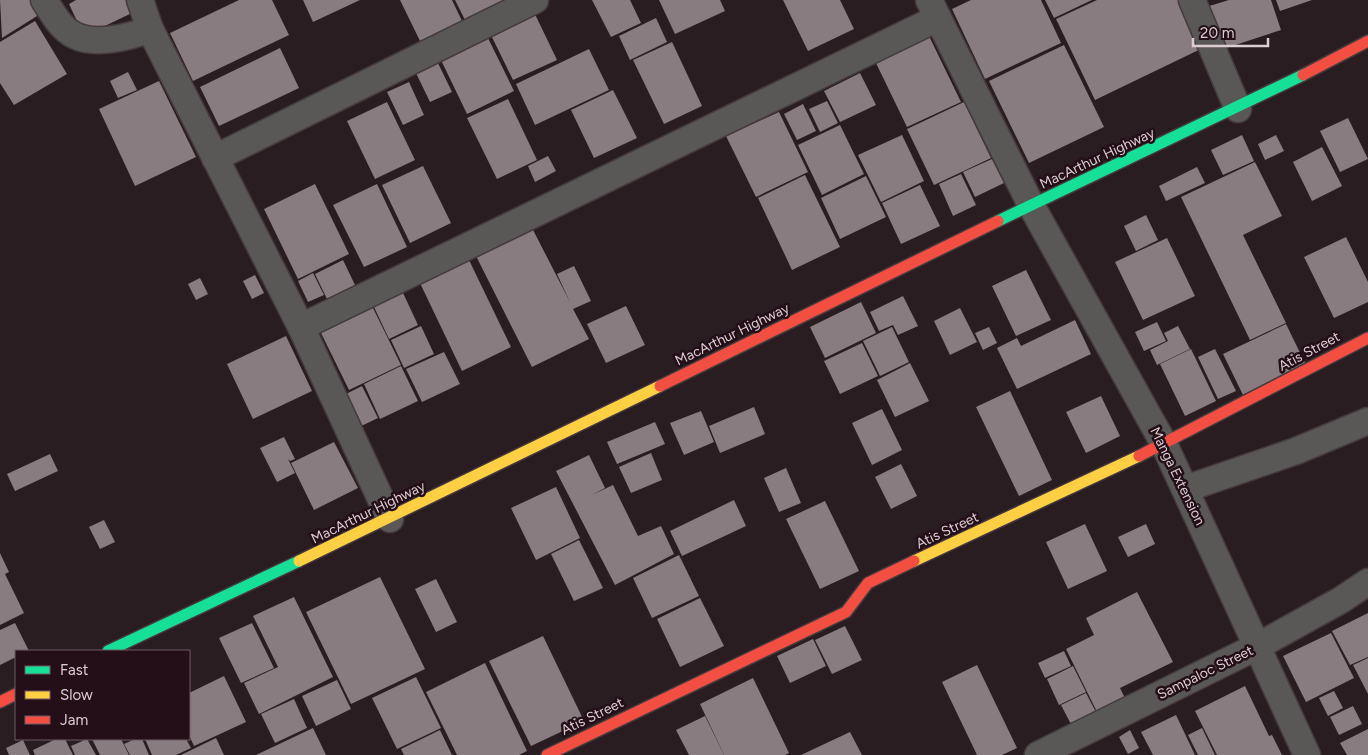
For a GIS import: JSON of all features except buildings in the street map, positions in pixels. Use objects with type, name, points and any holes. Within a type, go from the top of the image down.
[{"type":"main road","name":"MacArthur Highway","points":[[110,650],[390,519],[1031,205],[1238,109],[1368,41]]},
{"type":"main road","name":"Atis Street","points":[[547,755],[846,612],[854,605],[860,591],[868,583],[1164,444],[1368,338]]},
{"type":"main road","points":[[0,702],[15,694]]},
{"type":"street","points":[[44,0],[59,22],[74,35],[93,40],[138,33],[150,29]]},
{"type":"street","points":[[140,0],[150,29],[301,327],[390,519]]},
{"type":"street","points":[[215,158],[536,0]]},
{"type":"street","points":[[1192,0],[1238,109]]},
{"type":"street","points":[[301,327],[933,9]]},
{"type":"street","name":"Manga Extension","points":[[933,9],[1031,205],[1164,444],[1307,755]]},
{"type":"street","points":[[1185,489],[1296,451],[1368,421]]},
{"type":"street","name":"Sampaloc Street","points":[[1038,755],[1258,646],[1341,600],[1368,582]]},
{"type":"traffic: fast","points":[[998,221],[1303,75]]},
{"type":"traffic: fast","points":[[110,650],[299,561]]},
{"type":"traffic: slow","points":[[299,561],[660,386]]},
{"type":"traffic: slow","points":[[914,561],[1139,456]]},
{"type":"traffic: jam","points":[[1303,75],[1368,41]]},
{"type":"traffic: jam","points":[[660,386],[998,221]]},
{"type":"traffic: jam","points":[[1139,456],[1368,338]]},
{"type":"traffic: jam","points":[[547,755],[846,612],[868,583],[914,561]]},
{"type":"traffic: jam","points":[[0,702],[15,694]]}]
